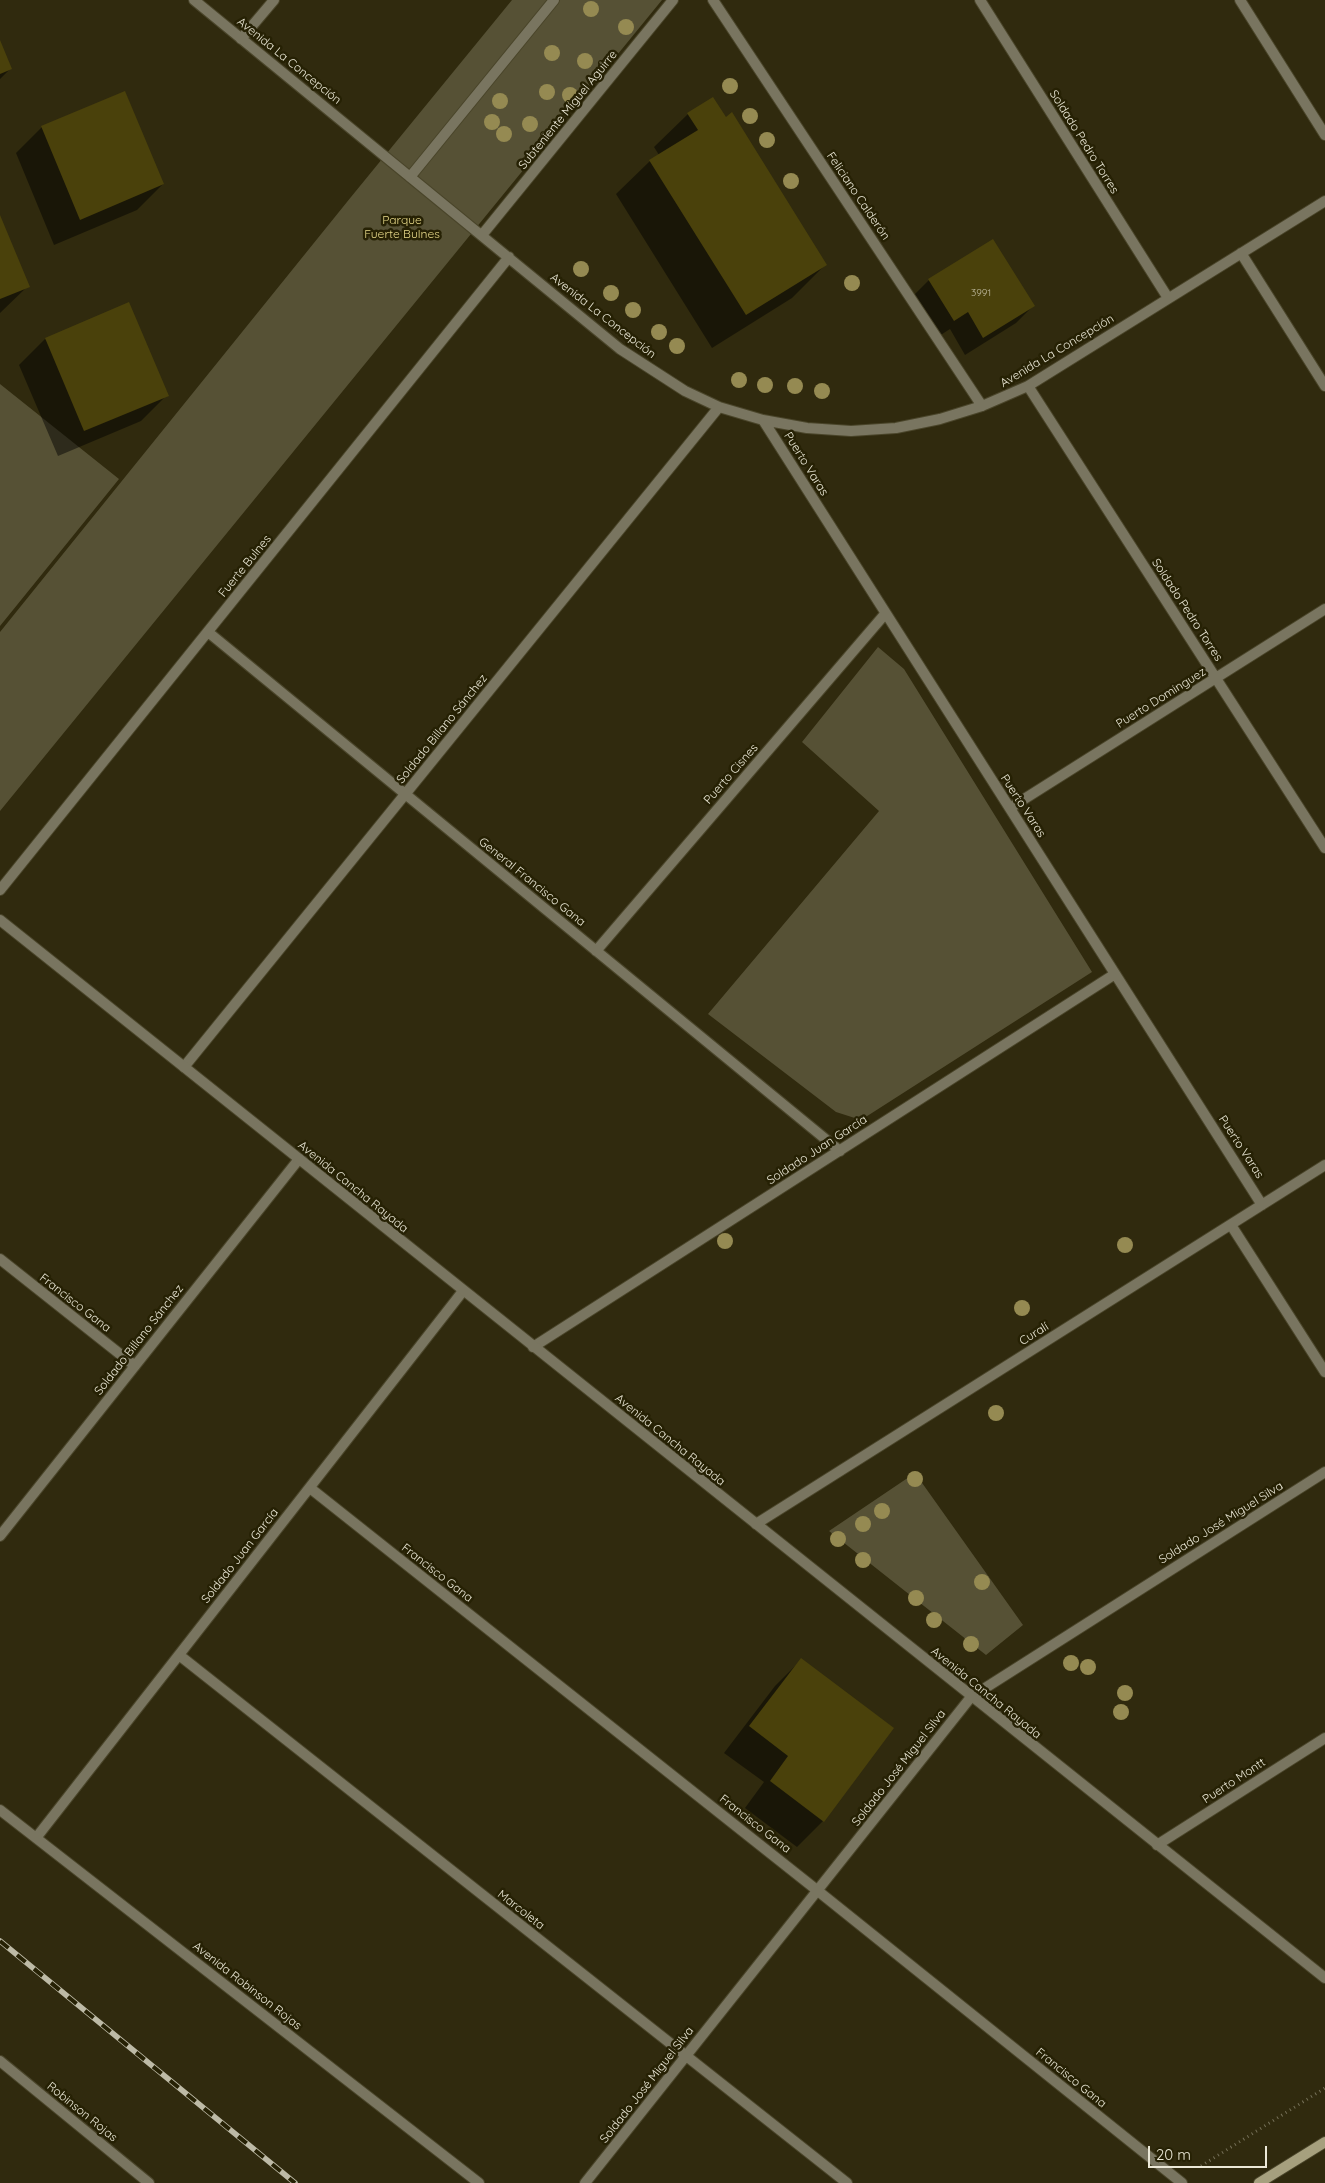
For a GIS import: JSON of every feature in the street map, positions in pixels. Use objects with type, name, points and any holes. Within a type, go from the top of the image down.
[{"type":"main road","points":[[1259,2183],[1325,2142]]},
{"type":"street","name":"Avenida La Concepción","points":[[194,0],[628,354],[685,392],[719,407],[763,420],[807,428],[851,431],[896,428],[940,419],[982,406],[1028,386],[1325,201]]},
{"type":"street","points":[[242,39],[274,0]]},
{"type":"street","points":[[410,177],[554,0]]},
{"type":"street","name":"Subteniente Miguel Aguirre","points":[[482,235],[673,0]]},
{"type":"street","name":"Feliciano Calderón","points":[[712,0],[982,406]]},
{"type":"street","name":"Soldado Pedro Torres","points":[[980,0],[1168,298]]},
{"type":"street","points":[[1240,0],[1325,135]]},
{"type":"street","points":[[1240,253],[1325,386]]},
{"type":"street","name":"Fuerte Bulnes","points":[[0,890],[509,257]]},
{"type":"street","name":"Soldado Pedro Torres","points":[[1028,386],[1325,848]]},
{"type":"street","name":"Soldado Billano Sánchez","points":[[184,1067],[719,407]]},
{"type":"street","name":"Puerto Varas","points":[[763,420],[1262,1205]]},
{"type":"street","name":"Puerto Dominguez","points":[[1010,808],[1325,609]]},
{"type":"street","name":"Puerto Cisnes","points":[[596,951],[885,614]]},
{"type":"street","name":"General Francisco Gana","points":[[208,632],[840,1151]]},
{"type":"street","name":"Avenida Cancha Rayada","points":[[0,920],[1325,1978]]},
{"type":"street","name":"Soldado Juan García","points":[[533,1347],[1115,974]]},
{"type":"street","name":"Soldado Billano Sánchez","points":[[2,1530],[299,1159]]},
{"type":"street","name":"Curalí","points":[[756,1524],[1325,1165]]},
{"type":"street","points":[[1231,1224],[1325,1372]]},
{"type":"street","name":"Francisco Gana","points":[[0,1259],[135,1366]]},
{"type":"street","name":"Soldado Juan García","points":[[36,1838],[463,1291]]},
{"type":"street","name":"Soldado José Miguel Silva","points":[[585,2183],[971,1697],[1325,1472]]},
{"type":"street","name":"Francisco Gana","points":[[310,1488],[818,1890],[1180,2181]]},
{"type":"street","name":"Marcoleta","points":[[179,1655],[848,2183]]},
{"type":"street","name":"Puerto Montt","points":[[1157,1845],[1325,1738]]},
{"type":"street","name":"Avenida Robinson Rojas","points":[[0,1810],[479,2183]]},
{"type":"street","name":"Robinson Rojas","points":[[0,2061],[149,2183]]},
{"type":"path","points":[[1180,2181],[1325,2088]]},
{"type":"green space","name":"Parque Fuerte Bulnes","points":[[512,0],[662,0],[0,811],[0,632]]},
{"type":"green space","points":[[0,384],[119,479],[0,626]]},
{"type":"green space","points":[[878,647],[904,669],[1092,972],[861,1120],[836,1112],[708,1014],[879,811],[802,742]]},
{"type":"green space","points":[[915,1473],[1023,1625],[986,1655],[829,1531]]},
{"type":"building","points":[[0,40],[12,69],[0,74]]},
{"type":"building","points":[[125,91],[164,184],[80,220],[41,126]]},
{"type":"building","points":[[713,97],[726,117],[732,112],[827,265],[746,315],[649,160],[698,130],[687,113]]},
{"type":"building","points":[[0,215],[30,287],[0,299]]},
{"type":"building","points":[[993,239],[1035,306],[983,338],[968,312],[954,321],[928,279]]},
{"type":"building","points":[[129,302],[169,396],[84,431],[45,338]]},
{"type":"building","points":[[801,1658],[894,1728],[824,1822],[770,1781],[788,1756],[749,1726]]},
{"type":"railway","points":[[0,1941],[295,2183]]}]
